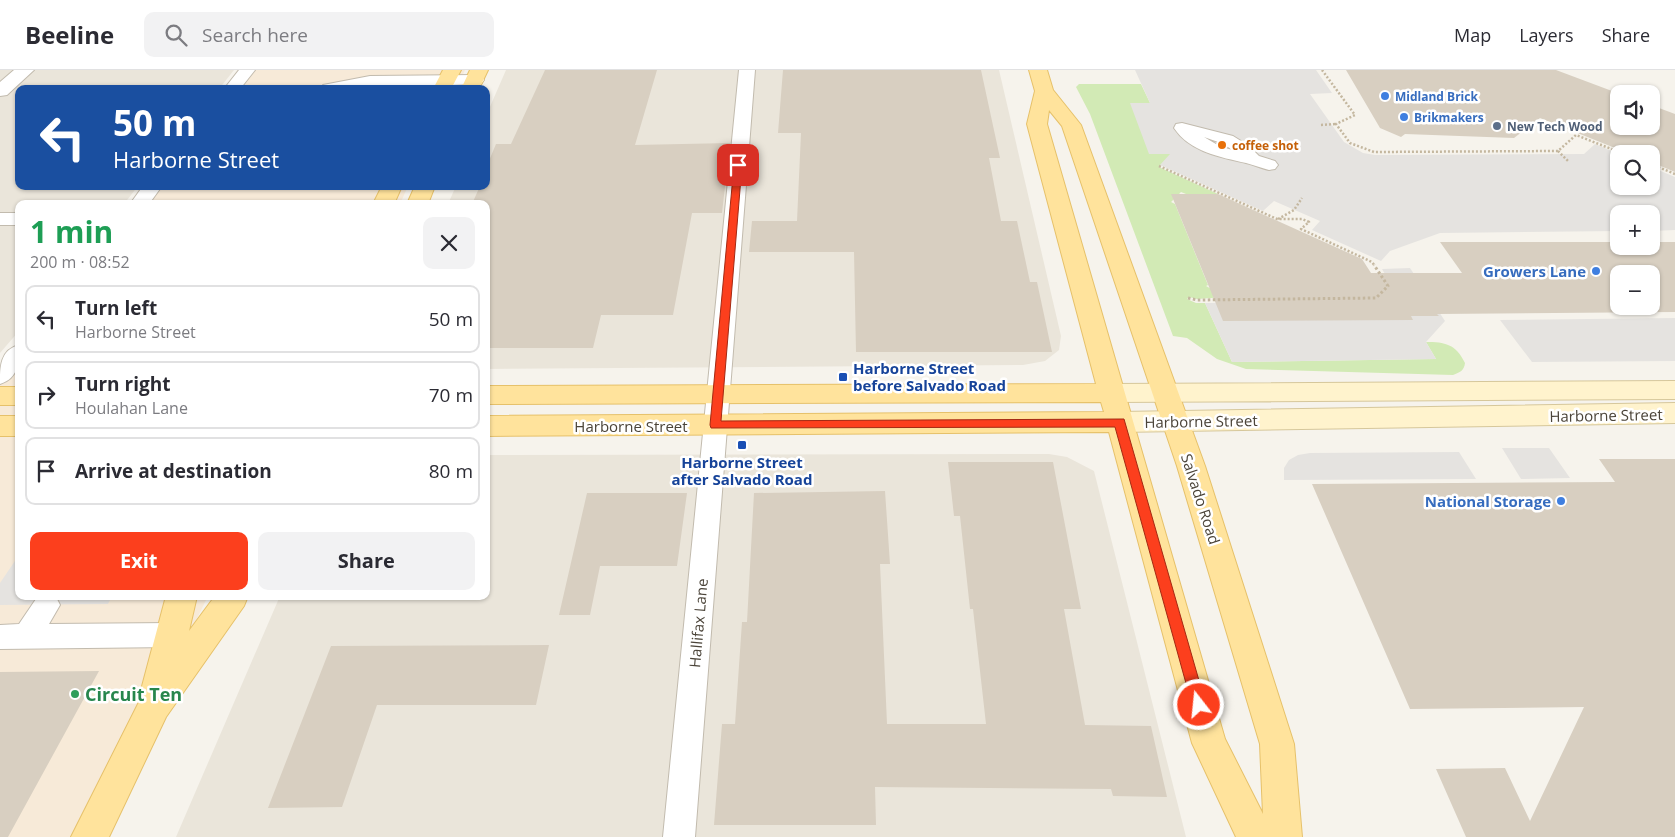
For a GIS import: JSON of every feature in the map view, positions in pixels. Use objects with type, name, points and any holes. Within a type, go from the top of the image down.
[{"type":"main road","name":"Salvado Road","points":[[1038,70],[1044,91],[1071,125],[1191,466],[1277,744],[1283,837]]},
{"type":"main road","name":"Salvado Road","points":[[1044,91],[1037,124],[1209,743],[1255,837]]},
{"type":"main road","name":"Harborne Street","points":[[490,426],[717,410],[1111,393]]},
{"type":"main road","name":"Harborne Street","points":[[490,395],[717,410],[1120,422]]},
{"type":"main road","points":[[0,396],[15,396]]},
{"type":"main road","points":[[0,426],[15,426]]},
{"type":"main road","points":[[154,706],[181,600]]},
{"type":"main road","points":[[90,837],[154,706],[230,600]]},
{"type":"street","points":[[7,91],[25,70]]},
{"type":"street","points":[[350,85],[370,81],[475,80]]},
{"type":"street","name":"Harborne Street","points":[[1111,393],[1675,390]]},
{"type":"street","name":"Harborne Street","points":[[1120,422],[1675,414]]},
{"type":"lane","points":[[235,85],[247,70]]},
{"type":"lane","name":"Hallifax Lane","points":[[679,837],[747,70]]},
{"type":"lane","points":[[1178,126],[1201,146],[1210,150],[1236,157],[1252,158],[1269,165]]},
{"type":"lane","points":[[142,200],[150,190]]},
{"type":"lane","points":[[0,219],[15,219]]},
{"type":"lane","points":[[0,376],[15,357]]},
{"type":"lane","points":[[13,637],[46,605]]},
{"type":"lane","points":[[13,637],[173,635]]},
{"type":"path","points":[[1322,70],[1355,115],[1336,124],[1322,125]]},
{"type":"path","points":[[1336,124],[1350,143],[1374,152],[1558,151],[1576,135],[1610,148]]},
{"type":"path","points":[[1558,151],[1569,162]]},
{"type":"path","points":[[1160,166],[1277,219],[1302,219],[1309,222],[1301,230],[1372,262],[1388,286],[1376,298],[1197,300],[1188,298]]},
{"type":"path","points":[[1660,168],[1675,174]]},
{"type":"path","points":[[1277,219],[1294,210],[1302,198]]},
{"type":"shaded area","points":[[0,70],[234,70],[222,85],[15,85],[15,190],[135,190],[127,200],[15,200],[15,336],[0,353]]},
{"type":"shaded area","points":[[247,70],[465,70],[458,85],[235,85]]},
{"type":"shaded area","points":[[506,70],[999,70],[1061,336],[1059,350],[1045,361],[1023,365],[490,369],[490,200],[450,200],[454,190],[490,190],[490,107]]},
{"type":"shaded area","points":[[1135,70],[1316,70],[1332,93],[1310,94],[1344,142],[1363,153],[1375,155],[1584,154],[1595,144],[1610,150],[1610,195],[1660,195],[1660,171],[1675,177],[1675,230],[1660,231],[1660,205],[1610,205],[1610,231],[1440,233],[1390,251],[1381,261],[1312,230],[1320,221],[1274,201],[1263,211],[1160,165],[1170,154],[1149,154],[1130,103],[1150,103]]},
{"type":"shaded area","points":[[150,190],[406,190],[402,200],[142,200]]},
{"type":"shaded area","points":[[1410,268],[1445,321],[1426,342],[1436,359],[1232,362],[1205,303],[1401,301],[1382,269]]},
{"type":"shaded area","points":[[1675,318],[1675,361],[1532,362],[1500,320]]},
{"type":"shaded area","points":[[15,358],[15,600],[206,600],[90,837],[0,837],[0,376]]},
{"type":"shaded area","points":[[1502,448],[1549,448],[1570,478],[1521,479]]},
{"type":"shaded area","points":[[1459,452],[1476,479],[1284,480],[1284,468],[1289,460],[1298,455],[1310,453]]},
{"type":"shaded area","points":[[1049,454],[1067,457],[1094,471],[1186,837],[176,837],[278,600],[490,600],[490,455]]},
{"type":"shaded area","points":[[15,561],[15,600],[110,600],[108,604],[0,605],[0,583]]},
{"type":"green space","points":[[1079,84],[1141,84],[1150,103],[1131,103],[1171,154],[1159,167],[1218,194],[1186,194],[1181,192],[1171,202],[1175,204],[1208,285],[1206,286],[1226,297],[1197,299],[1189,297],[1187,299],[1196,303],[1205,303],[1232,362],[1436,359],[1426,342],[1433,342],[1449,345],[1454,348],[1465,363],[1463,370],[1453,375],[1246,369],[1217,359],[1187,338],[1173,336],[1090,114],[1076,87]]},
{"type":"building","points":[[545,70],[657,70],[635,145],[730,143],[722,213],[692,213],[673,315],[601,315],[593,348],[490,348],[490,200],[474,200],[478,190],[490,190],[490,158],[496,144],[511,144]]},
{"type":"building","points":[[783,70],[981,70],[1000,158],[989,158],[1001,221],[1017,221],[1030,282],[1037,282],[1052,352],[856,352],[854,252],[749,252],[752,221],[797,221],[801,133],[778,133]]},
{"type":"building","points":[[1346,70],[1556,70],[1610,90],[1610,135],[1660,135],[1660,108],[1675,114],[1675,172],[1660,166],[1660,145],[1610,146],[1540,118],[1514,138],[1405,134],[1401,137],[1380,128]]},
{"type":"building","points":[[1171,194],[1218,194],[1362,259],[1371,273],[1462,273],[1440,242],[1610,242],[1610,255],[1660,255],[1660,242],[1675,242],[1675,312],[1660,312],[1660,265],[1610,265],[1610,313],[1437,314],[1439,316],[1411,316],[1413,320],[1223,321]]},
{"type":"building","points":[[1599,459],[1675,459],[1675,837],[1466,837],[1436,769],[1505,768],[1530,821],[1584,707],[1410,709],[1312,484],[1615,482]]},
{"type":"building","points":[[948,462],[1053,462],[1081,609],[1064,609],[1085,725],[1151,726],[1167,797],[1113,796],[1111,789],[875,787],[876,825],[714,825],[722,724],[735,724],[742,622],[747,622],[754,493],[885,491],[890,564],[880,564],[887,724],[986,724],[973,609],[970,609],[960,516],[954,516]]},
{"type":"building","points":[[587,493],[687,493],[677,566],[600,566],[590,615],[559,615]]},
{"type":"building","points":[[549,645],[536,705],[377,705],[342,807],[268,808],[331,646]]},
{"type":"building","points":[[99,671],[8,837],[0,837],[0,672]]},
{"type":"place","name":"Midland Brick","points":[[1385,96]]},
{"type":"place","name":"Brikmakers","points":[[1404,117]]},
{"type":"place","name":"New Tech Wood","points":[[1497,126]]},
{"type":"place","name":"coffee shot","points":[[1222,145]]},
{"type":"place","name":"Growers Lane","points":[[1596,271]]},
{"type":"place","name":"Harborne Street before Salvado Road","points":[[843,377]]},
{"type":"place","name":"Harborne Street after Salvado Road","points":[[742,445]]},
{"type":"place","name":"National Storage","points":[[1561,501]]},
{"type":"place","name":"Circuit Ten","points":[[75,694]]},
{"type":"route","points":[[738,165],[715,425],[1120,422],[1199,705]]}]
